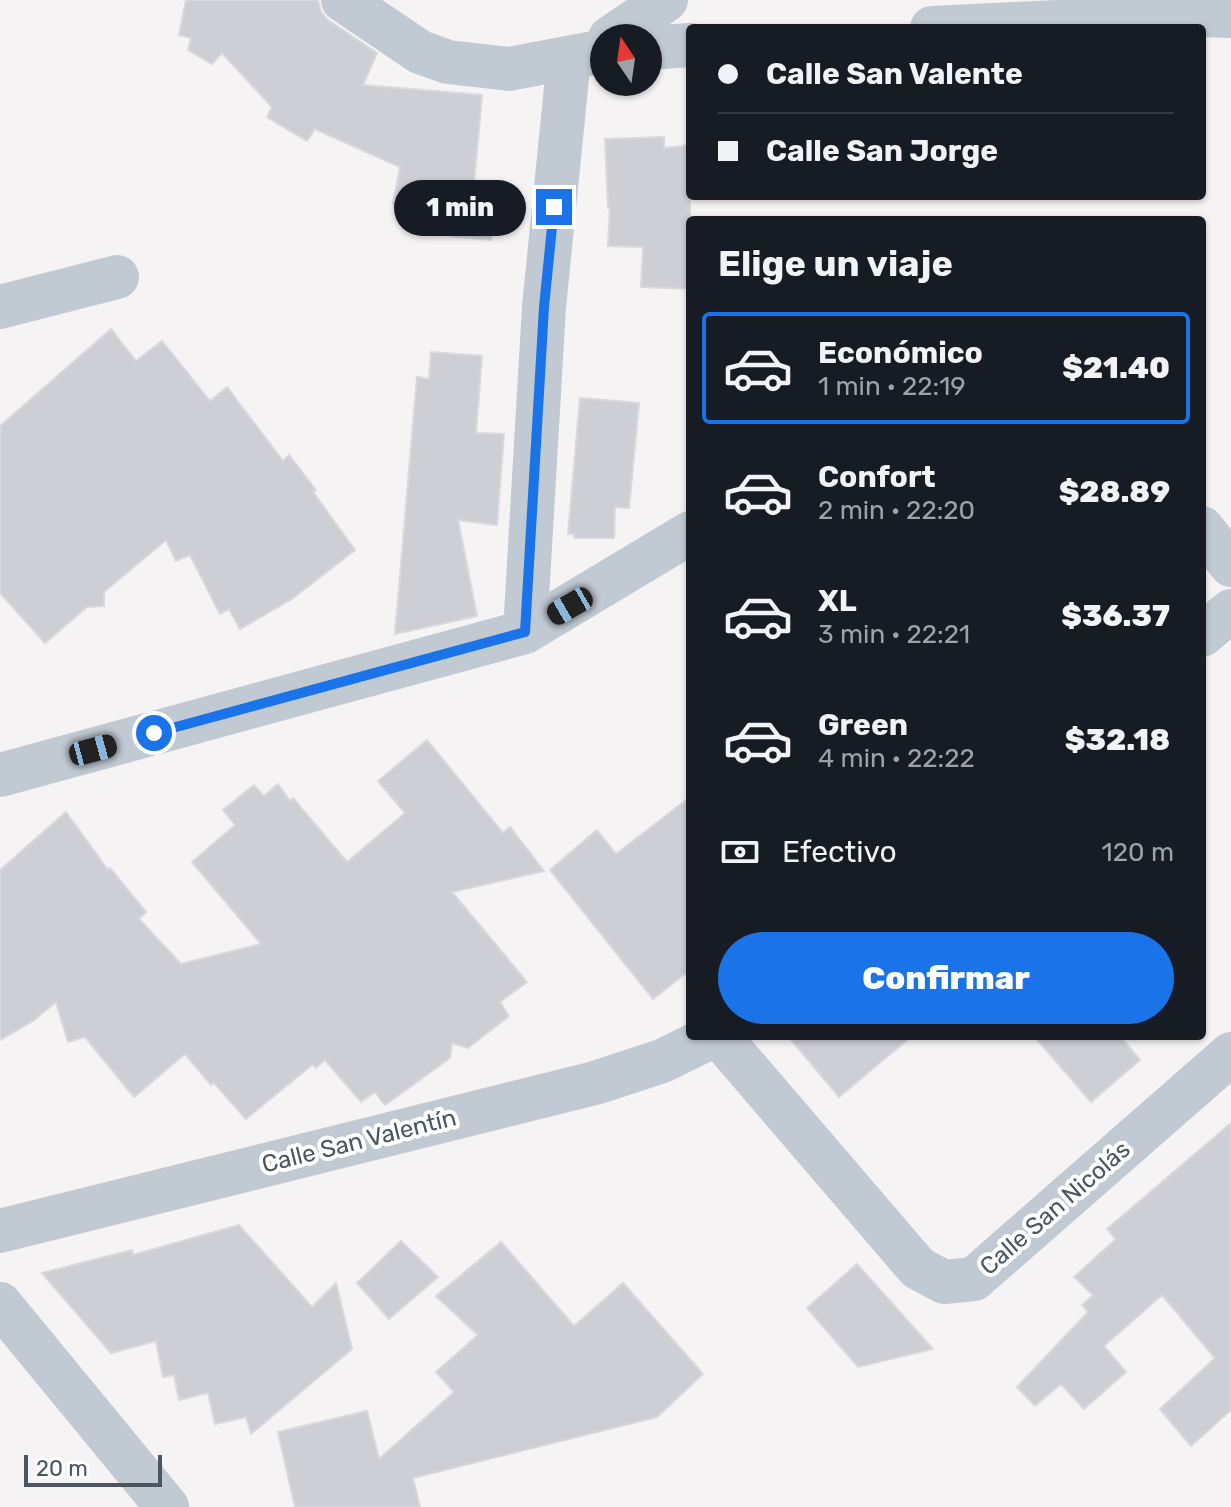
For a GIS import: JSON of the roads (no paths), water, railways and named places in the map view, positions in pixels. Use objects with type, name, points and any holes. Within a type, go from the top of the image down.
[{"type":"street","points":[[343,0],[420,52],[448,62],[509,69],[590,49]]},
{"type":"street","points":[[630,24],[666,0]]},
{"type":"street","points":[[996,24],[1218,10]]},
{"type":"street","points":[[662,47],[686,45]]},
{"type":"street","points":[[525,632],[544,307],[552,237],[590,70]]},
{"type":"street","points":[[0,307],[117,277]]},
{"type":"street","points":[[1206,533],[1231,565]]},
{"type":"street","points":[[0,775],[525,632],[686,535]]},
{"type":"street","points":[[1206,632],[1231,611]]},
{"type":"street","name":"Calle San Valentín","points":[[0,1231],[595,1083],[662,1061],[705,1040]]},
{"type":"street","name":"Calle San Nicolás","points":[[722,1040],[918,1268],[944,1282],[974,1279],[1231,1054]]},
{"type":"street","points":[[0,1304],[167,1507]]}]
